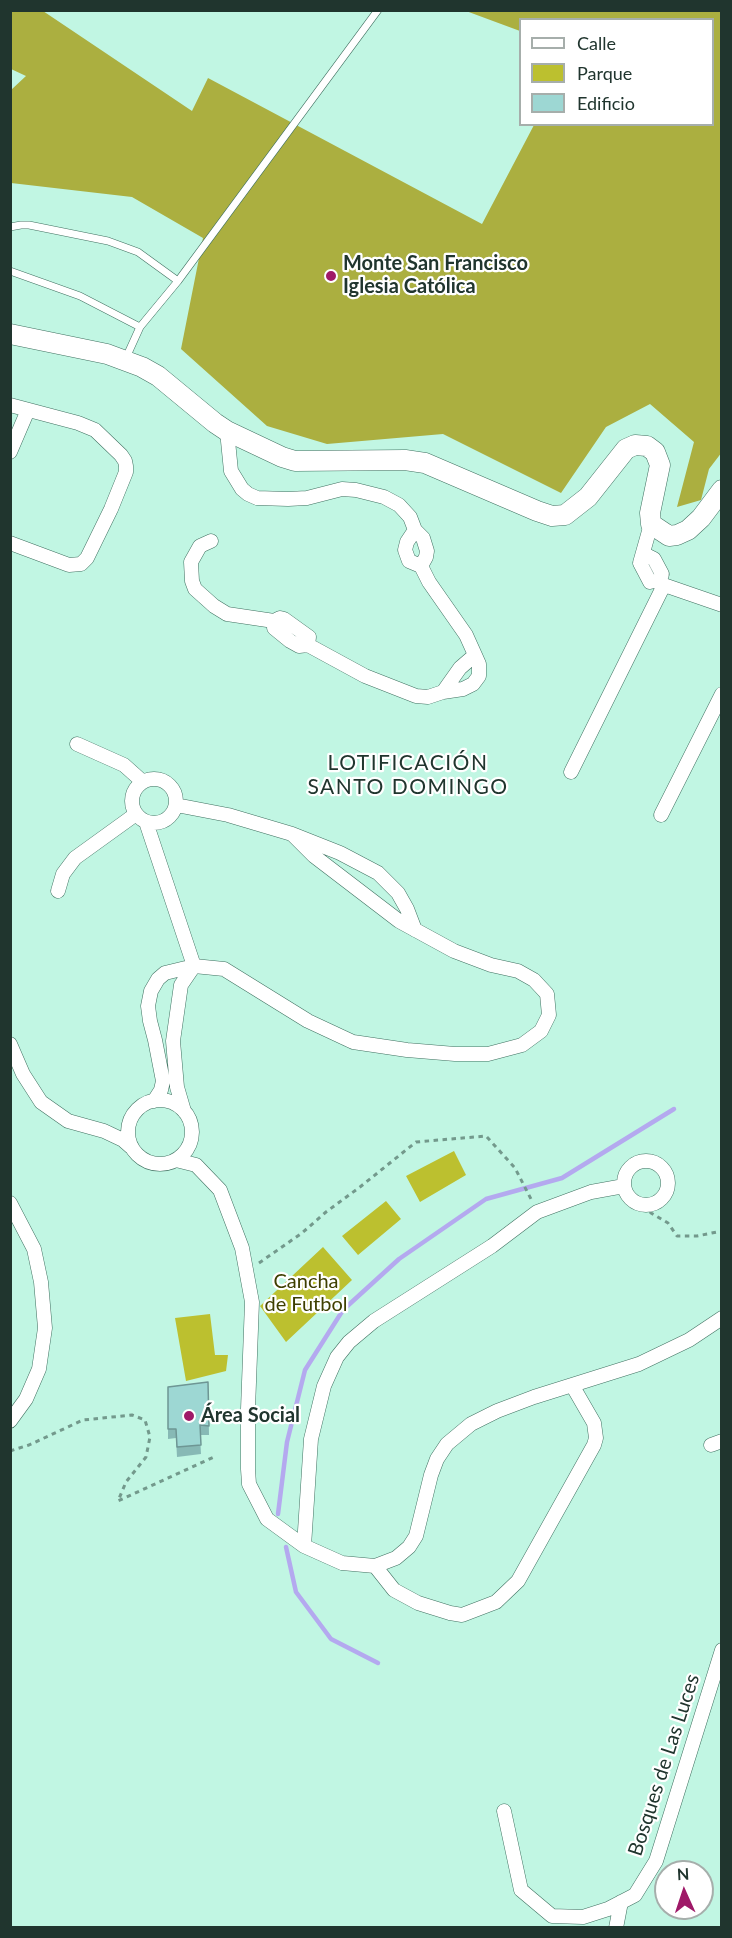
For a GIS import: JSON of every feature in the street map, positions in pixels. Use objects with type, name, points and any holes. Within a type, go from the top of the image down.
[{"type":"main road","points":[[10,334],[125,360],[158,376],[227,431],[282,457],[296,461],[405,460],[425,463],[552,516],[565,515],[588,497],[626,449],[636,445],[647,446],[655,452],[660,465],[650,513],[651,524],[669,536],[688,530],[701,518],[722,490]]},
{"type":"street","points":[[10,405],[78,423],[95,430],[121,455],[125,461],[126,472],[87,558],[81,564],[69,565],[10,543]]},
{"type":"street","points":[[10,452],[28,410]]},
{"type":"street","points":[[227,431],[231,471],[242,489],[248,494],[257,498],[307,498],[342,489],[384,497],[399,505],[410,517],[415,530],[423,538],[427,551],[421,566]]},
{"type":"street","points":[[571,772],[662,582],[663,574],[651,557],[644,554],[651,524]]},
{"type":"street","points":[[212,541],[200,546],[191,561],[192,581],[195,589],[214,606],[227,614],[274,621],[274,628],[299,646],[308,645],[365,676],[416,696],[428,697],[463,689],[473,684],[479,676],[479,664],[466,634],[429,582],[421,566],[409,561],[405,549],[415,530]]},
{"type":"street","points":[[662,582],[722,605]]},
{"type":"street","points":[[443,692],[460,668],[475,655]]},
{"type":"street","points":[[661,815],[722,694]]},
{"type":"street","points":[[77,744],[124,765],[143,782]]},
{"type":"street","points":[[141,818],[152,823],[165,820],[170,816],[176,805],[174,791],[164,781],[156,779],[143,782],[133,793],[133,808],[141,818],[194,966]]},
{"type":"street","points":[[176,805],[228,815],[291,834],[340,853],[378,873],[398,893],[415,930]]},
{"type":"street","points":[[58,891],[63,874],[75,858],[141,818]]},
{"type":"street","points":[[154,1101],[163,1082],[148,1006],[151,991],[158,979],[165,973],[194,966],[224,969],[308,1021],[353,1042],[407,1050],[488,1054],[522,1045],[541,1031],[549,1015],[547,994],[534,980],[518,971],[454,951],[399,921],[314,856],[291,834]]},
{"type":"street","points":[[10,1044],[23,1074],[41,1102],[68,1121],[114,1135],[152,1164],[162,1165],[176,1160],[188,1149],[192,1129],[177,1087],[173,1041],[181,985],[194,966]]},
{"type":"street","points":[[93,1128],[116,1124],[133,1115],[144,1104],[154,1101],[175,1104],[184,1111]]},
{"type":"street","points":[[131,1147],[128,1129],[133,1115]]},
{"type":"street","points":[[191,1139],[202,1169]]},
{"type":"street","points":[[176,1160],[190,1162],[202,1169],[220,1190],[242,1248],[252,1302],[248,1409],[249,1484],[267,1519],[304,1546],[342,1563],[375,1566],[396,1558],[409,1548],[416,1536],[437,1459],[447,1444],[471,1424],[497,1411],[639,1364],[689,1340],[722,1318]]},
{"type":"street","points":[[651,1162],[663,1169],[668,1182],[664,1196],[652,1204],[644,1205],[630,1199],[624,1186],[627,1172],[637,1163],[651,1162]]},
{"type":"street","points":[[304,1546],[311,1439],[324,1386],[337,1357],[349,1342],[374,1321],[484,1251],[537,1212],[591,1192],[624,1186]]},
{"type":"street","points":[[10,1203],[34,1249],[41,1282],[45,1328],[42,1355],[36,1377],[26,1399],[10,1421]]},
{"type":"street","points":[[375,1566],[394,1590],[418,1603],[450,1613],[462,1615],[496,1602],[518,1581],[594,1445],[596,1430],[594,1423],[572,1385]]},
{"type":"street","name":"Bosques de Las Luces","points":[[504,1811],[520,1890],[552,1916],[583,1917],[608,1909],[635,1895],[656,1862],[722,1650]]},
{"type":"street","points":[[616,1928],[621,1902]]},
{"type":"lane","points":[[125,360],[140,327],[178,280],[378,10]]},
{"type":"lane","points":[[10,227],[29,225],[108,241],[138,252],[178,280]]},
{"type":"lane","points":[[10,271],[80,296],[140,327]]},
{"type":"path","points":[[246,1269],[262,1261],[302,1233],[416,1142],[486,1136],[515,1168],[532,1203]]},
{"type":"path","points":[[644,1205],[651,1213],[668,1223],[677,1236],[687,1238],[722,1231]]},
{"type":"path","points":[[10,1451],[29,1445],[83,1420],[132,1415],[145,1420],[150,1437],[146,1457],[126,1482],[118,1501],[214,1457]]},
{"type":"green space","points":[[454,1151],[466,1175],[420,1202],[406,1176]]},
{"type":"green space","points":[[386,1201],[401,1219],[358,1255],[342,1236]]},
{"type":"green space","name":"Cancha de Futbol","points":[[323,1247],[352,1280],[286,1342],[260,1306]]},
{"type":"green space","points":[[210,1314],[215,1355],[228,1355],[226,1371],[186,1381],[175,1318]]},
{"type":"shaded area","points":[[11,11],[43,11],[192,111],[208,78],[482,224],[533,126],[714,126],[714,18],[519,18],[519,31],[466,11],[721,11],[722,452],[709,469],[701,500],[677,507],[694,442],[650,404],[606,427],[561,493],[443,434],[327,444],[267,426],[181,349],[203,238],[132,197],[11,183],[11,90],[26,76],[11,69]]},
{"type":"building","name":"Área Social","points":[[208,1382],[209,1426],[200,1425],[201,1445],[177,1447],[176,1429],[168,1429],[168,1387]]},
{"type":"waterway","points":[[278,1514],[287,1442],[305,1370],[343,1310],[399,1259],[486,1199],[562,1178],[674,1109]]},
{"type":"waterway","points":[[286,1547],[296,1592],[331,1639],[378,1663]]},
{"type":"place","name":"Monte San Francisco Iglesia Católica","points":[[331,276]]},
{"type":"place","name":"Área Social","points":[[189,1416]]},
{"type":"district","name":"LOTIFICACIÓN SANTO DOMINGO","points":[[408,775]]}]
